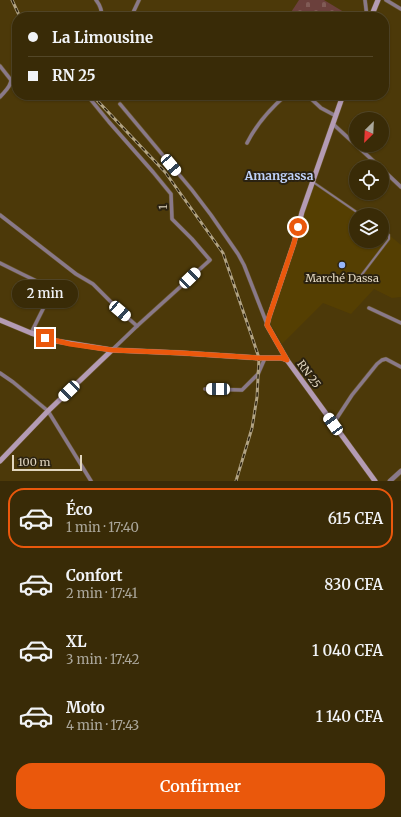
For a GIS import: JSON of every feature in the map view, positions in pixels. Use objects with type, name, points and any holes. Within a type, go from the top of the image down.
[{"type":"main road","points":[[373,12],[378,0]]},
{"type":"main road","points":[[287,360],[267,325],[294,243],[302,212],[342,100]]},
{"type":"main road","name":"RN 25","points":[[0,320],[31,333],[56,341],[112,350],[281,358],[287,360],[375,481]]},
{"type":"main road","points":[[0,461],[48,411],[112,350]]},
{"type":"street","points":[[96,0],[102,12]]},
{"type":"street","points":[[133,12],[139,0]]},
{"type":"street","points":[[365,0],[366,12]]},
{"type":"street","points":[[386,0],[401,9]]},
{"type":"street","points":[[0,66],[11,80],[10,85],[0,97]]},
{"type":"street","name":"1","points":[[91,100],[171,194],[172,219],[210,260],[137,326]]},
{"type":"street","points":[[246,143],[257,126],[281,100]]},
{"type":"street","points":[[312,100],[321,108],[336,116]]},
{"type":"street","points":[[120,104],[211,215],[238,254],[244,265],[267,325]]},
{"type":"street","points":[[333,124],[372,160]]},
{"type":"street","points":[[389,176],[401,187]]},
{"type":"street","points":[[0,215],[76,274],[93,284],[137,326],[112,350]]},
{"type":"street","points":[[0,262],[51,288],[52,292],[31,333]]},
{"type":"street","points":[[369,308],[401,323]]},
{"type":"street","points":[[205,389],[242,390],[258,374],[265,358]]},
{"type":"street","points":[[333,424],[352,395],[377,364],[386,359],[401,367]]},
{"type":"street","points":[[0,373],[48,411],[91,481]]},
{"type":"street","points":[[390,481],[401,471]]},
{"type":"lane","points":[[313,181],[352,208]]},
{"type":"lane","points":[[360,277],[382,248]]},
{"type":"shaded area","name":"Marché Dassa","points":[[314,185],[349,208],[349,248],[389,248],[389,235],[401,245],[401,297],[392,298],[374,289],[351,314],[323,303],[282,344],[270,323]]},
{"type":"green space","points":[[299,0],[324,0],[344,12],[291,12]]},
{"type":"railway","points":[[12,0],[18,12]]},
{"type":"railway","points":[[97,100],[165,172],[223,253],[259,358],[257,397],[252,428],[236,481]]},
{"type":"place","name":"Marché Dassa","points":[[342,265]]},
{"type":"district","name":"Amangassa","points":[[279,175]]},
{"type":"route","points":[[45,338],[70,344],[112,350],[281,358],[287,360],[267,325],[298,227]]}]
